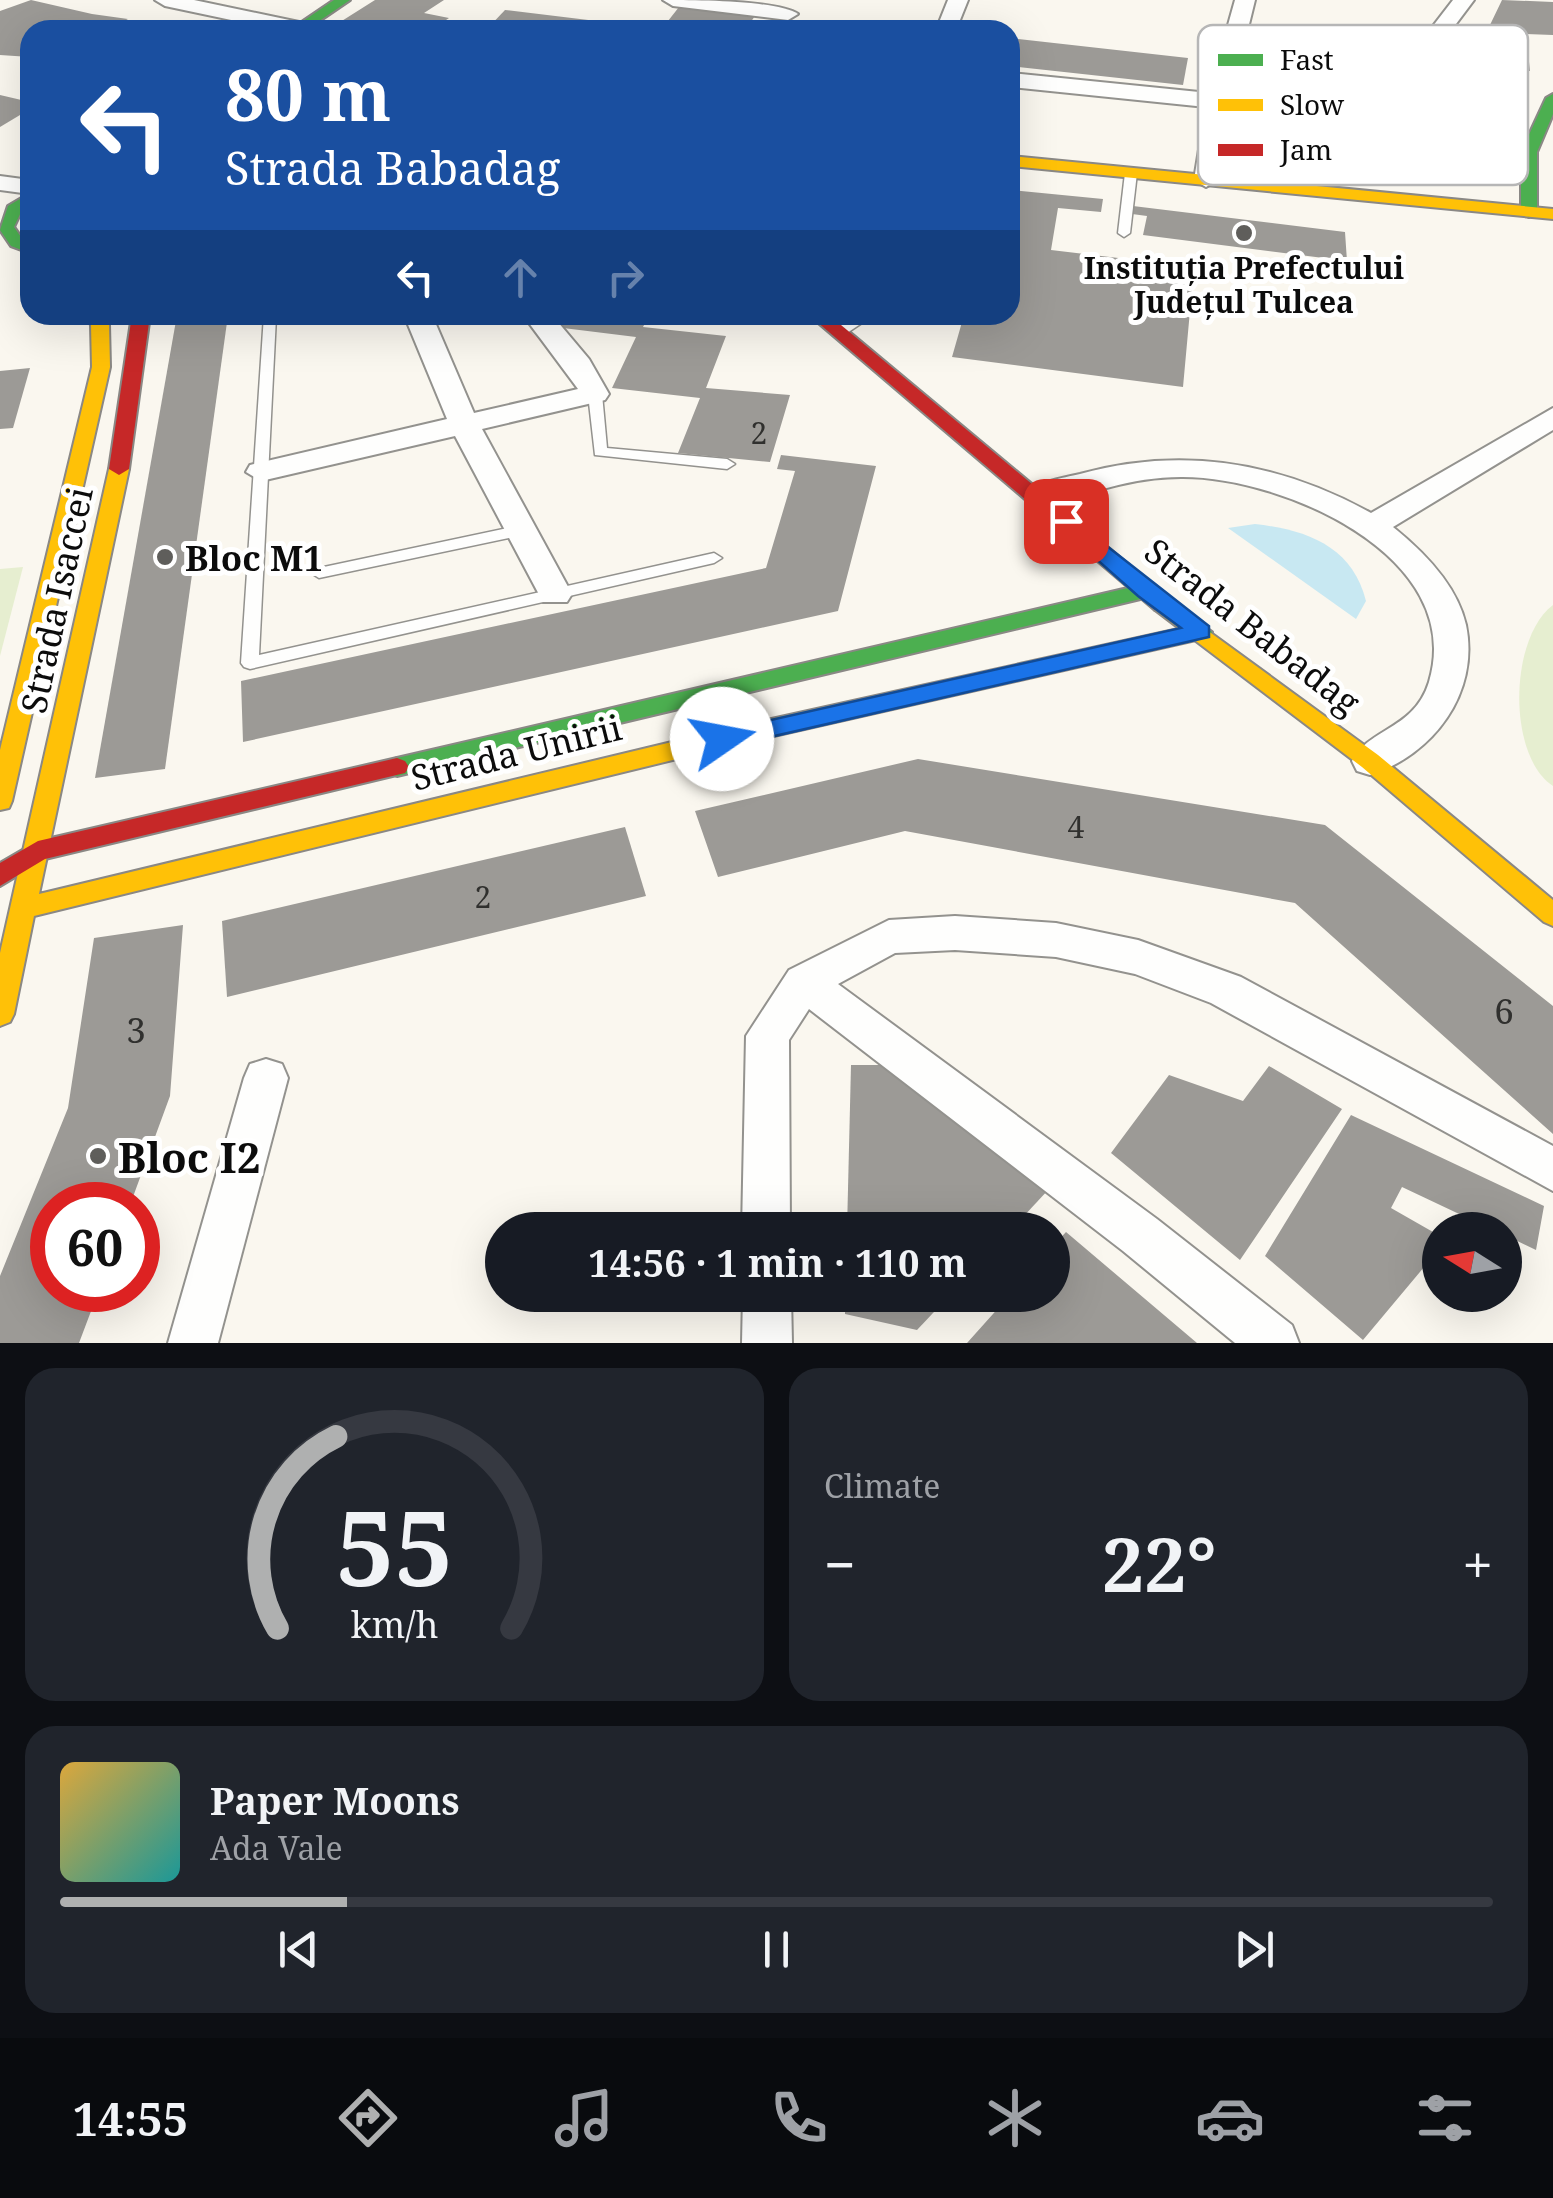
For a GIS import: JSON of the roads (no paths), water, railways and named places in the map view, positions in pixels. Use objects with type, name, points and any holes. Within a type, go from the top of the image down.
[{"type":"main road","points":[[278,0],[293,20]]},
{"type":"main road","points":[[314,20],[344,0]]},
{"type":"main road","points":[[1528,147],[1538,119],[1553,98]]},
{"type":"main road","points":[[1256,185],[1547,214],[1528,159]]},
{"type":"main road","points":[[1020,162],[1198,179]]},
{"type":"main road","points":[[4,214],[9,236],[20,242]]},
{"type":"main road","name":"Strada Isaccei","points":[[1,798],[102,366],[99,325]]},
{"type":"main road","name":"Strada Isaccei","points":[[0,1014],[116,488],[140,325]]},
{"type":"main road","name":"Strada Babadag","points":[[830,325],[1040,498],[1145,591],[1370,761],[1553,915]]},
{"type":"main road","name":"Strada Unirii","points":[[0,876],[38,851],[1145,591]]},
{"type":"main road","name":"Strada Unirii","points":[[24,908],[649,755],[1201,632]]},
{"type":"main road","points":[[0,896],[24,908]]},
{"type":"street","points":[[164,0],[258,20]]},
{"type":"street","points":[[673,0],[802,13]]},
{"type":"street","points":[[754,0],[802,13]]},
{"type":"street","points":[[1239,25],[1246,0]]},
{"type":"street","points":[[1449,25],[1464,0]]},
{"type":"street","points":[[1020,81],[1198,100]]},
{"type":"street","points":[[422,325],[465,426],[555,594]]},
{"type":"street","points":[[261,472],[595,394],[579,365],[546,325]]},
{"type":"street","points":[[1372,526],[1552,418]]},
{"type":"street","points":[[1040,498],[1094,477],[1147,468],[1205,468],[1264,478],[1320,497],[1372,526],[1414,562],[1442,604],[1453,648],[1446,692],[1418,731],[1370,761]]},
{"type":"street","points":[[766,1212],[766,1036],[804,982],[888,937],[955,934],[1056,940],[1138,957],[1226,990],[1553,1170]]},
{"type":"street","points":[[804,982],[1140,1235],[1274,1343]]},
{"type":"street","points":[[193,1343],[266,1078]]},
{"type":"street","points":[[767,1312],[767,1343]]},
{"type":"lane","points":[[1124,233],[1131,172]]},
{"type":"lane","points":[[269,325],[250,663],[714,558]]},
{"type":"lane","points":[[839,332],[851,325]]},
{"type":"lane","points":[[595,394],[600,452],[727,464]]},
{"type":"lane","points":[[319,573],[522,530]]},
{"type":"water","points":[[1255,524],[1309,536],[1338,554],[1359,582],[1366,601],[1356,619],[1228,528]]},
{"type":"place","name":"Instituția Prefectului Județul Tulcea","points":[[1244,233]]},
{"type":"place","name":"Bloc M1","points":[[165,557]]},
{"type":"place","name":"Bloc I2","points":[[98,1156]]}]
